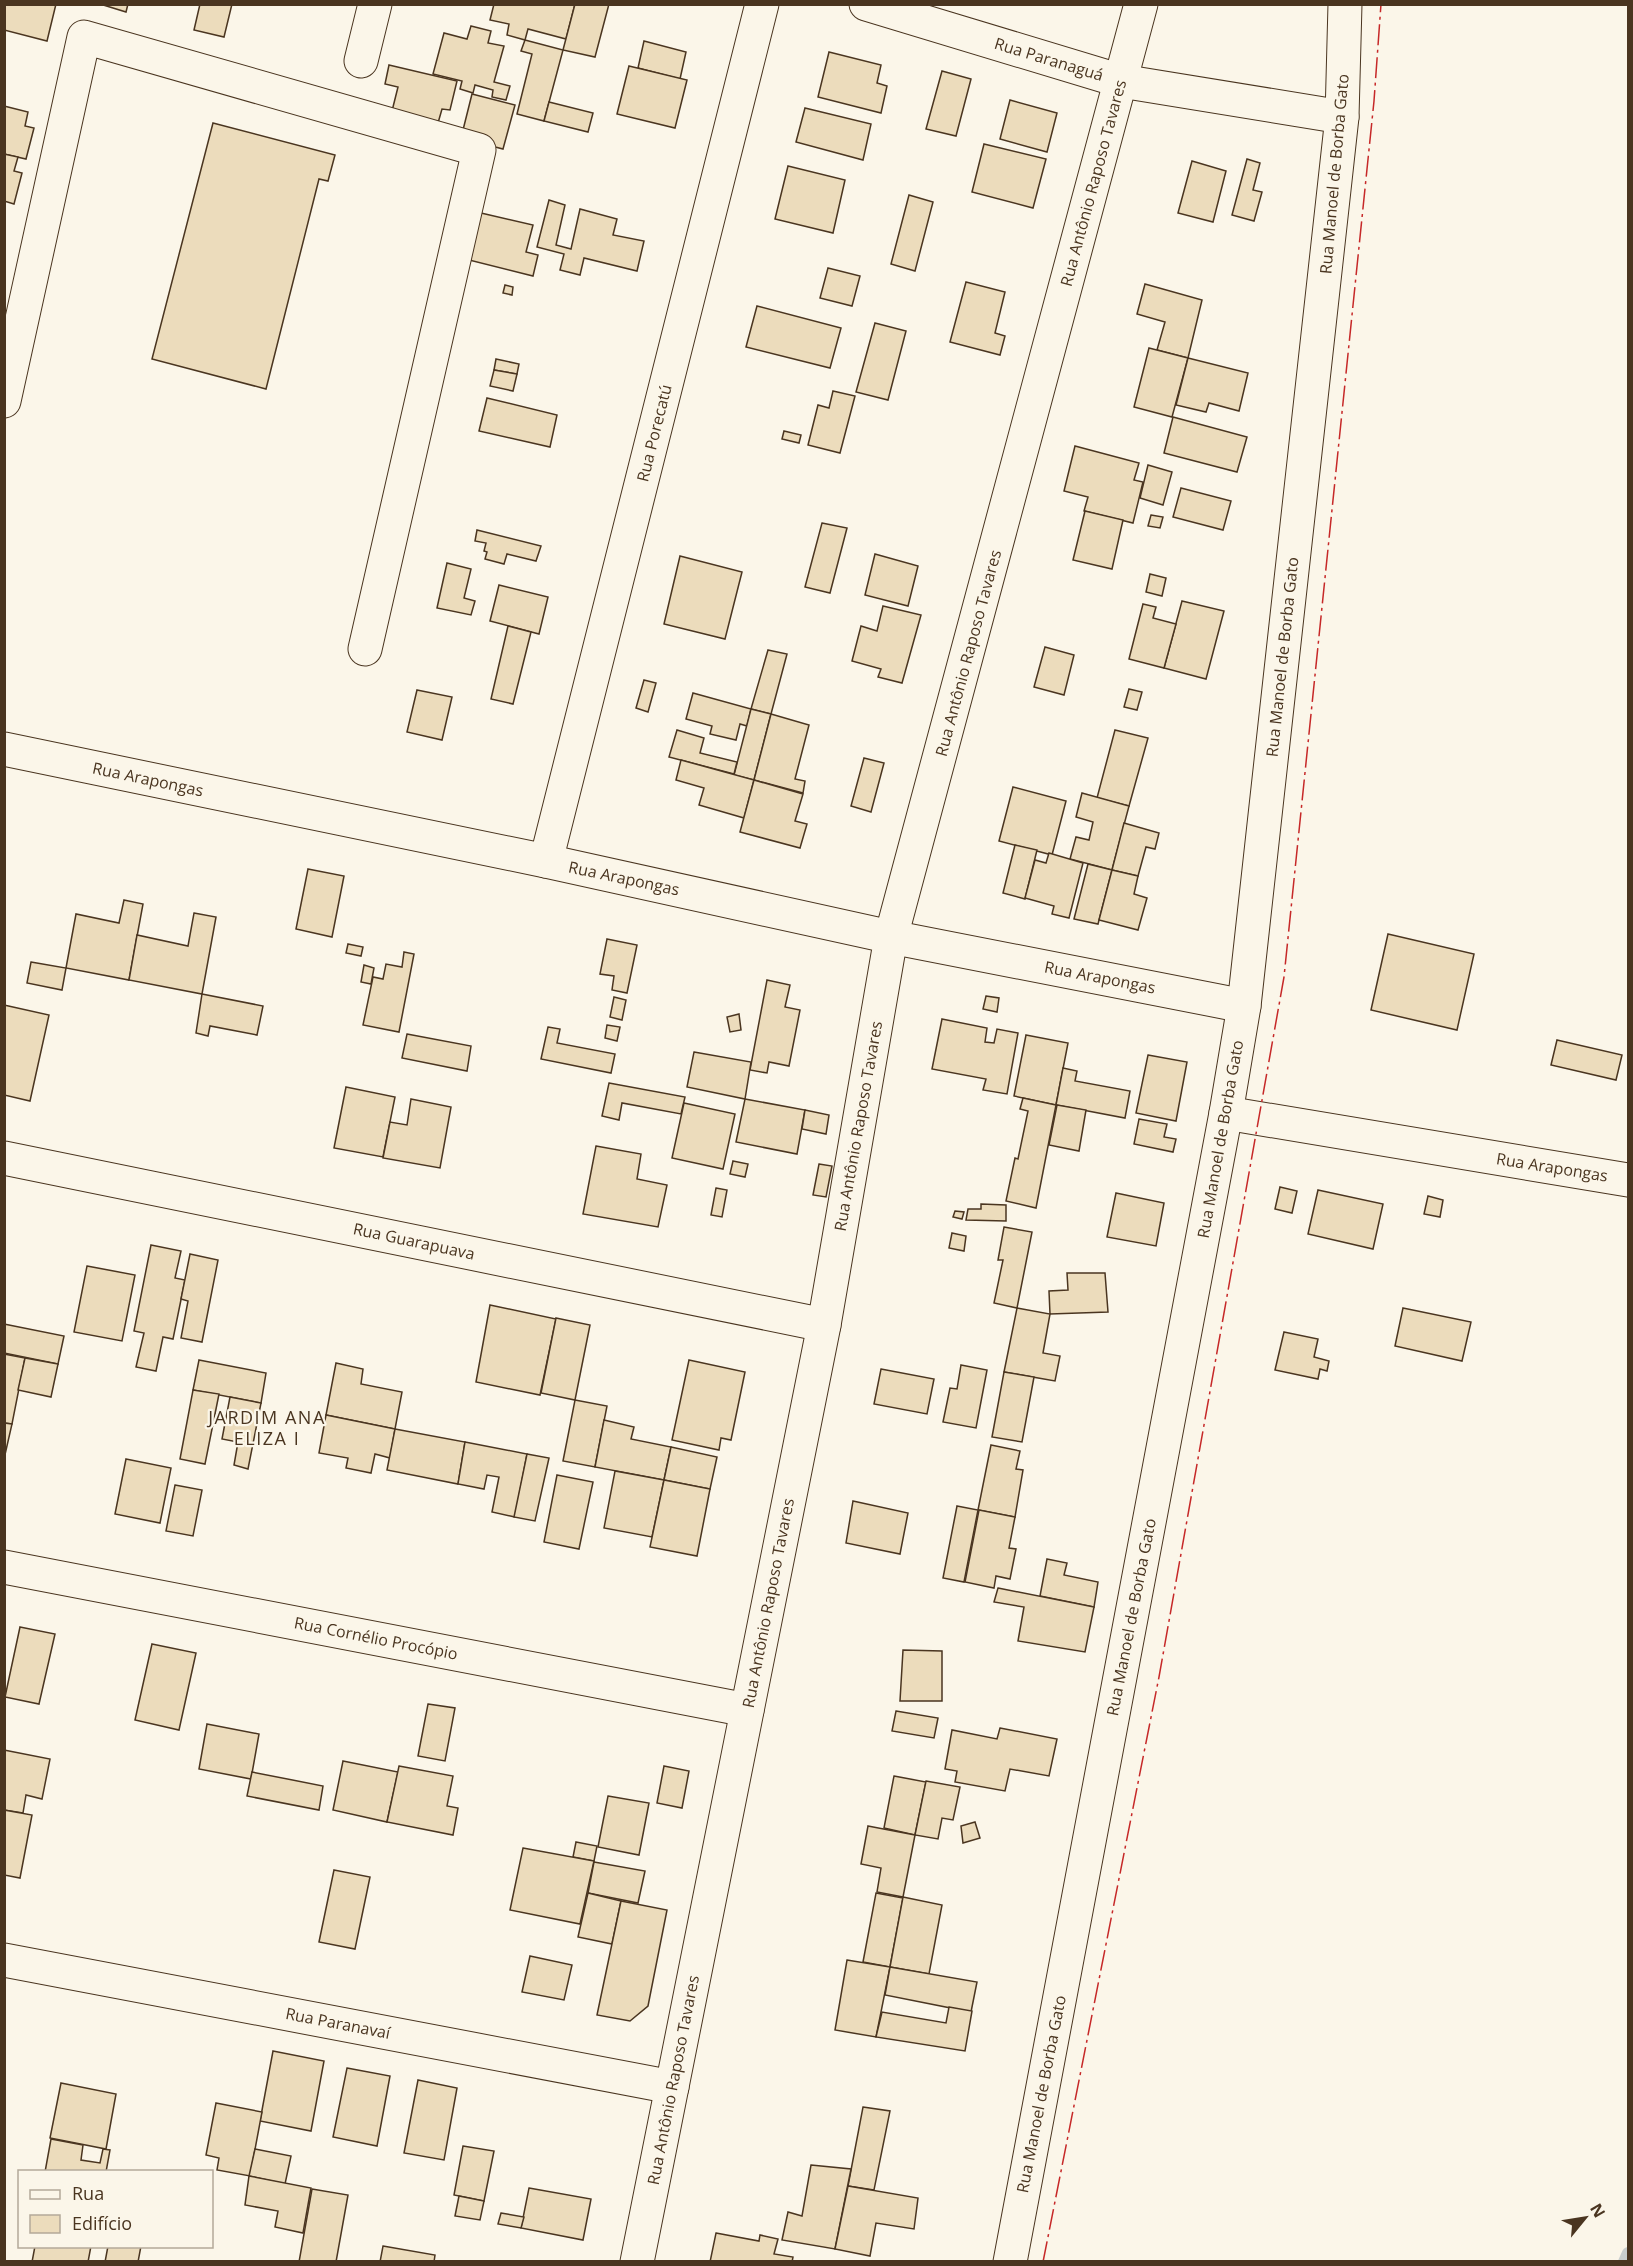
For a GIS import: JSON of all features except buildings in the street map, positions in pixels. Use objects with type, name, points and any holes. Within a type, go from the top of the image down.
[{"type":"street","points":[[361,61],[375,4]]},
{"type":"street","name":"Rua Porecatú","points":[[546,861],[762,4]]},
{"type":"street","name":"Rua Paranaguá","points":[[866,4],[1121,81],[1342,117]]},
{"type":"street","name":"Rua Antônio Raposo Tavares","points":[[637,2262],[824,1325],[891,937],[1141,4]]},
{"type":"street","name":"Rua Manoel de Borba Gato","points":[[1010,2262],[1226,1113],[1244,1006],[1342,117],[1345,4]]},
{"type":"street","points":[[4,401],[84,37],[479,150],[365,649]]},
{"type":"street","name":"Rua Arapongas","points":[[4,749],[546,861],[891,937],[1244,1006]]},
{"type":"street","name":"Rua Arapongas","points":[[1226,1113],[1629,1180]]},
{"type":"street","name":"Rua Guarapuava","points":[[4,1158],[824,1325]]},
{"type":"street","name":"Rua Cornélio Procópio","points":[[4,1567],[747,1710]]},
{"type":"street","name":"Rua Paranavaí","points":[[4,1960],[672,2086]]},
{"type":"waterway","points":[[1624,2262],[1628,2253]]},
{"type":"power","points":[[1043,2262],[1159,1677],[1284,977],[1374,101],[1381,4]]},
{"type":"district","name":"JARDIM ANA ELIZA I","points":[[267,1427]]}]
